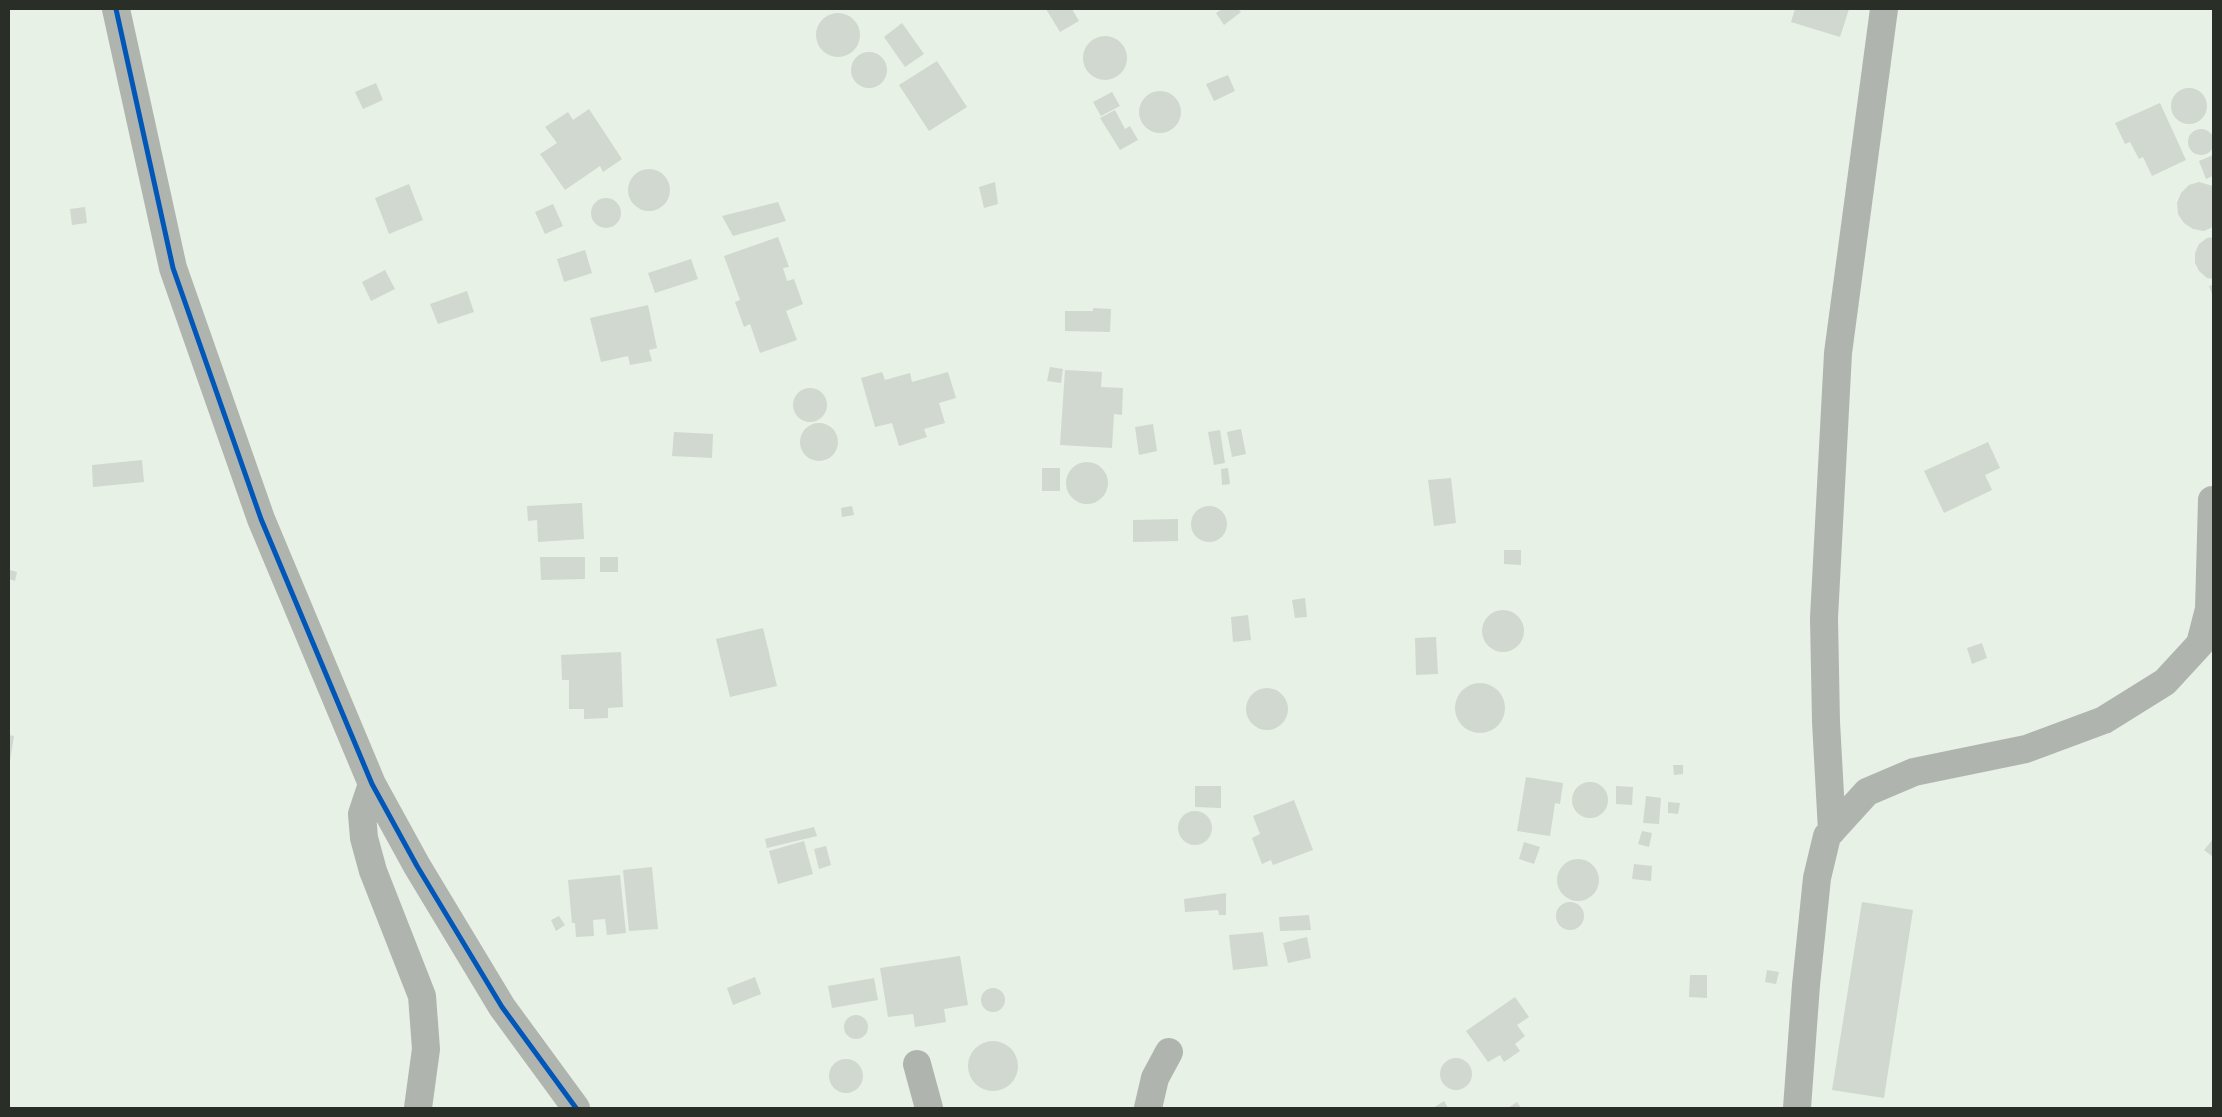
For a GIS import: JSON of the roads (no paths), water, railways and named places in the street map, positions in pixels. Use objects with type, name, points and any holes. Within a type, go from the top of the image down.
[{"type":"street","points":[[116,9],[173,268],[261,520],[372,784],[417,866],[502,1006],[576,1108]]},
{"type":"street","points":[[1832,831],[1826,722],[1824,618],[1838,353],[1884,9]]},
{"type":"street","points":[[1797,1108],[1806,985],[1817,878],[1827,836],[1867,792],[1914,772],[2026,749],[2104,720],[2165,682],[2200,644],[2209,609],[2212,500]]},
{"type":"street","points":[[372,784],[362,814],[364,838],[373,871],[422,996],[426,1049],[418,1108]]},
{"type":"street","points":[[1148,1108],[1156,1078],[1169,1052]]},
{"type":"street","points":[[917,1064],[929,1108]]}]
